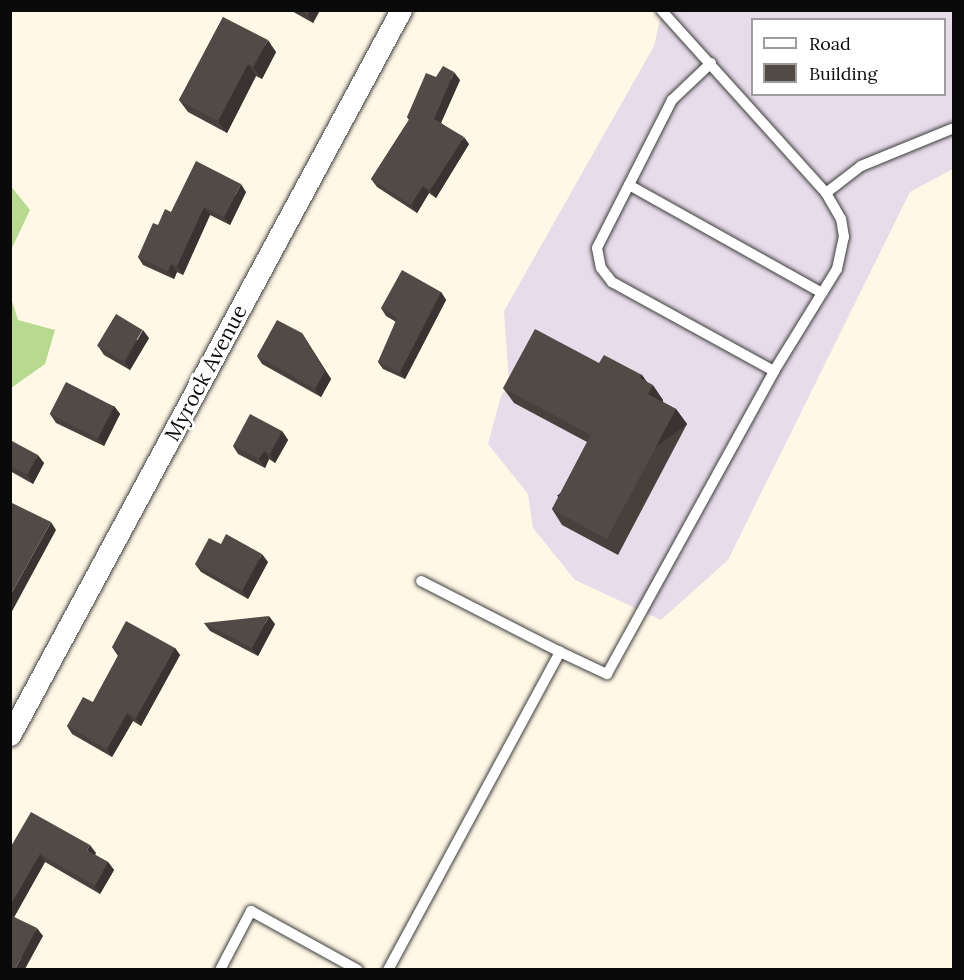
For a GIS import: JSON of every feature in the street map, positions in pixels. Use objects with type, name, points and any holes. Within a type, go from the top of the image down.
[{"type":"street","name":"Myrock Avenue","points":[[10,735],[401,10]]},
{"type":"lane","points":[[421,581],[607,674],[774,371],[837,269],[844,237],[841,219],[826,193],[665,12]]},
{"type":"lane","points":[[711,63],[672,100],[597,248],[601,268],[612,282],[774,371]]},
{"type":"lane","points":[[826,193],[861,166],[954,128]]},
{"type":"lane","points":[[629,185],[822,293]]},
{"type":"lane","points":[[388,969],[560,652]]},
{"type":"lane","points":[[220,969],[250,911],[358,969]]},
{"type":"shaded area","points":[[662,11],[953,11],[953,169],[910,192],[728,560],[661,620],[575,580],[533,528],[528,494],[488,444],[501,396],[509,384],[504,311],[654,46]]},
{"type":"green space","points":[[10,185],[30,210],[11,250],[10,250]]},
{"type":"green space","points":[[10,295],[18,320],[55,330],[45,364],[11,388]]},
{"type":"building","points":[[299,10],[310,10],[308,15]]},
{"type":"building","points":[[223,17],[268,40],[253,67],[248,64],[218,121],[179,100]]},
{"type":"building","points":[[443,66],[454,72],[434,119],[464,137],[430,190],[423,186],[411,205],[371,179],[410,118],[407,117],[426,73],[436,77]]},
{"type":"building","points":[[196,161],[241,184],[224,217],[204,207],[177,266],[171,264],[168,271],[138,257],[153,223],[158,225],[165,209],[171,212]]},
{"type":"building","points":[[402,270],[441,292],[400,372],[378,362],[397,318],[381,308]]},
{"type":"building","points":[[116,314],[143,330],[124,362],[97,346]]},
{"type":"building","points":[[277,320],[302,333],[325,371],[315,389],[257,356]]},
{"type":"building","points":[[535,329],[599,363],[604,355],[642,375],[640,378],[653,385],[648,394],[676,409],[607,539],[552,509],[591,435],[503,388]]},
{"type":"building","points":[[66,382],[114,407],[98,439],[50,414]]},
{"type":"building","points":[[250,414],[282,431],[270,454],[264,451],[259,459],[233,446]]},
{"type":"building","points":[[10,440],[38,455],[27,475],[10,466]]},
{"type":"building","points":[[10,502],[51,522],[10,596]]},
{"type":"building","points":[[226,534],[262,554],[242,591],[195,564],[209,538],[221,544]]},
{"type":"building","points":[[269,616],[252,648],[204,623]]},
{"type":"building","points":[[126,621],[175,648],[136,718],[127,713],[107,749],[67,726],[83,697],[93,702],[120,652],[112,647]]},
{"type":"building","points":[[31,812],[90,845],[87,850],[108,862],[95,886],[40,854],[10,906],[10,848]]},
{"type":"building","points":[[10,915],[37,928],[15,969],[10,969]]}]
